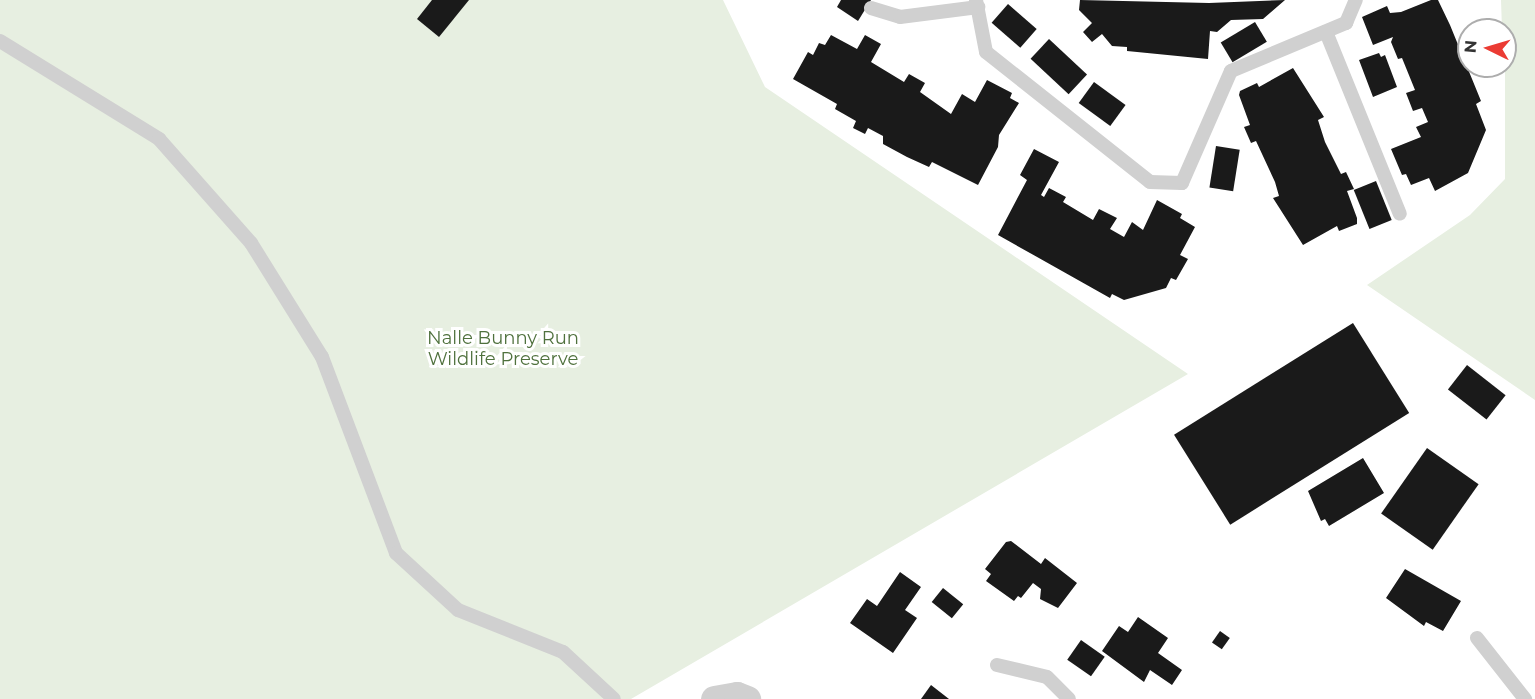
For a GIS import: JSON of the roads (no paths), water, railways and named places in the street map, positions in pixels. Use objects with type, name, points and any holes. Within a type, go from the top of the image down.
[{"type":"street","points":[[714,699],[737,695],[747,699]]},
{"type":"lane","points":[[871,9],[900,17],[977,3],[986,52],[1150,182],[1182,183],[1231,71],[1346,23],[1356,0]]},
{"type":"lane","points":[[1326,32],[1400,214]]},
{"type":"lane","points":[[0,41],[159,139],[251,243],[322,357],[396,553],[458,610],[563,652],[614,699]]},
{"type":"lane","points":[[1478,638],[1525,699]]},
{"type":"lane","points":[[997,665],[1047,677],[1069,699]]},
{"type":"park label","name":"Nalle Bunny Run Wildlife Preserve","points":[[503,349]]}]
